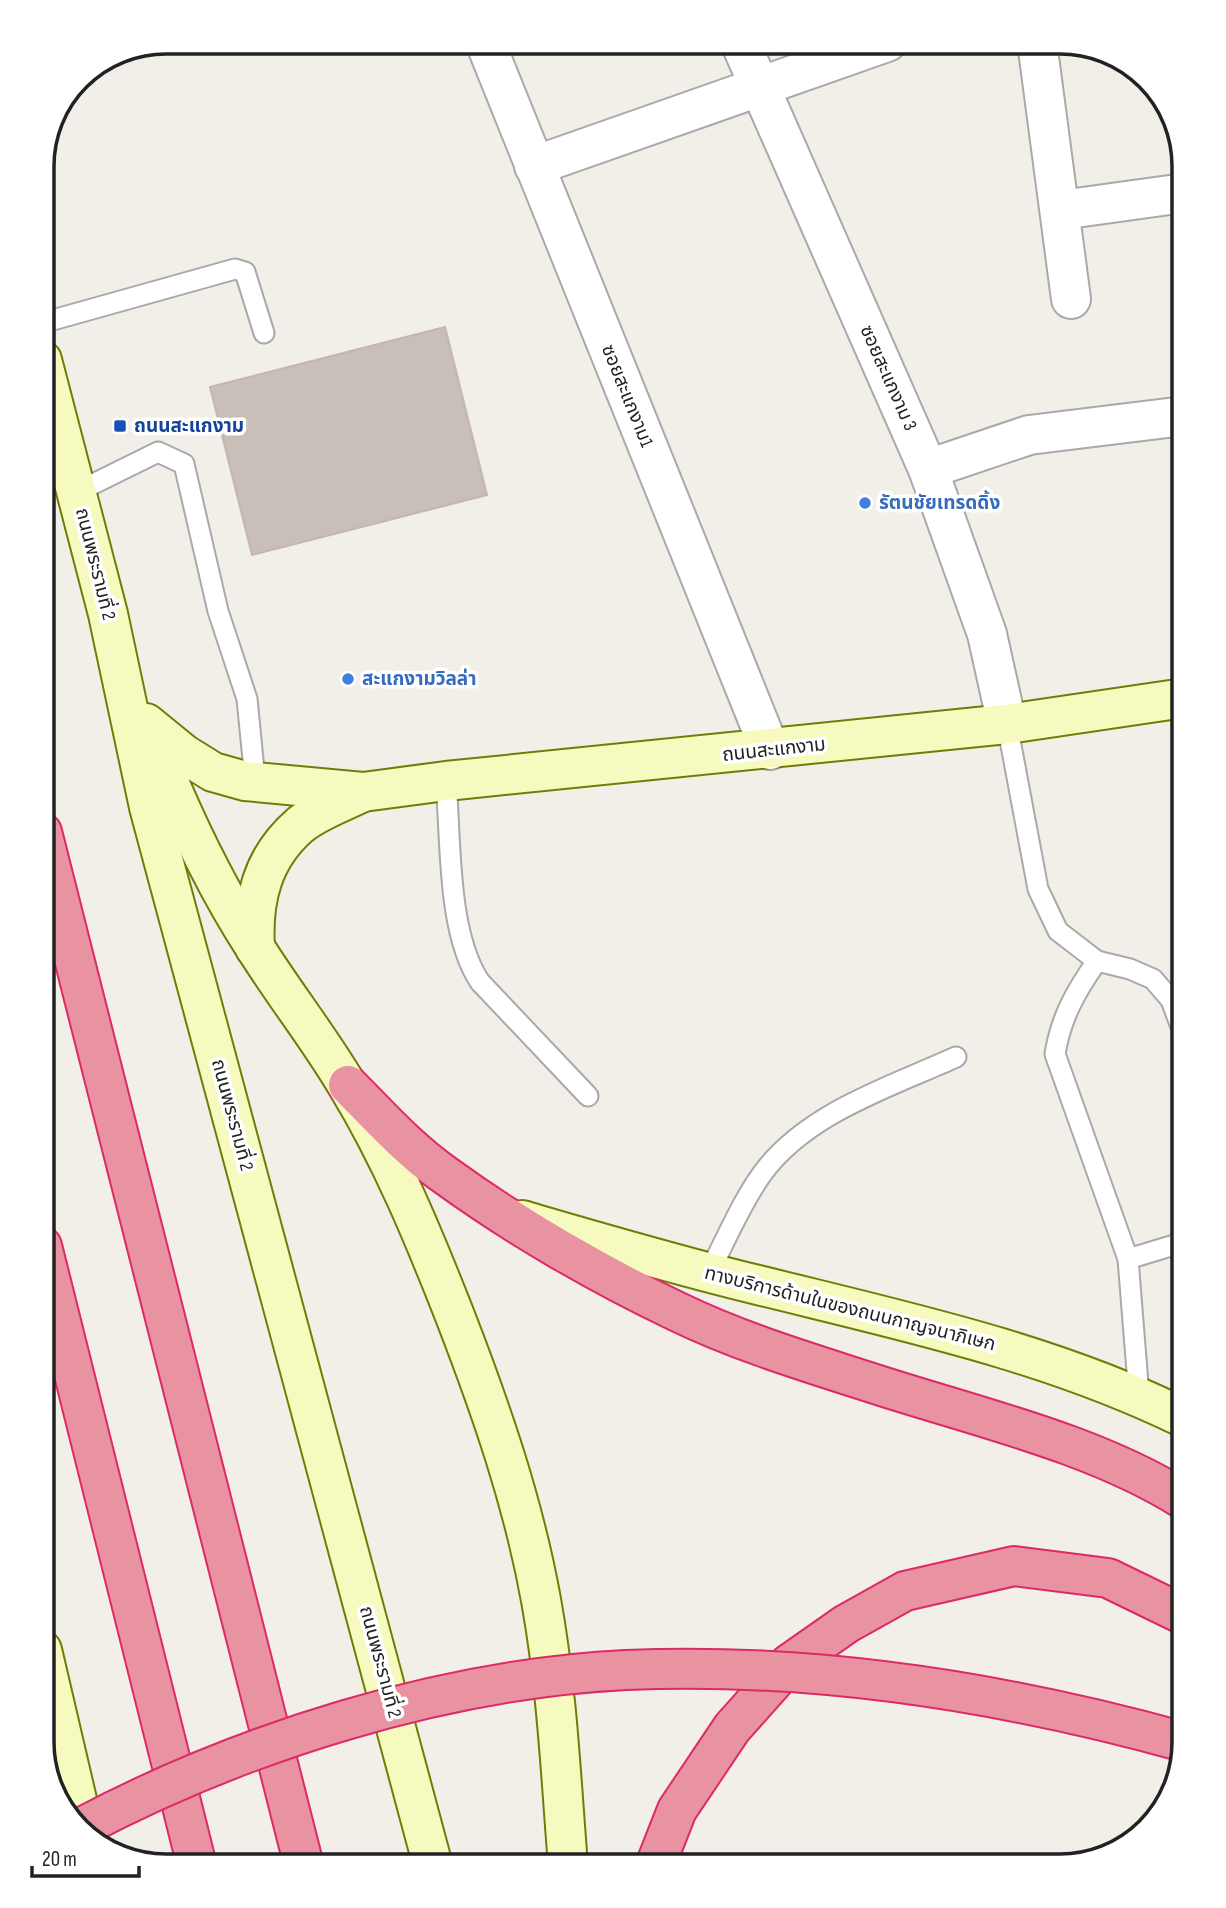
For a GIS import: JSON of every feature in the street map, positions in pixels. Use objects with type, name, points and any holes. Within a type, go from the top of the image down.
[{"type":"highway","points":[[54,880],[301,1854]]},
{"type":"highway","points":[[348,1085],[444,1175],[579,1259],[679,1313],[790,1356],[996,1420],[1088,1454],[1172,1494]]},
{"type":"highway","points":[[54,1290],[194,1854]]},
{"type":"highway","points":[[660,1854],[677,1810],[732,1728],[789,1664],[846,1624],[905,1591],[1014,1566],[1108,1578],[1172,1609]]},
{"type":"highway","points":[[91,1825],[234,1760],[359,1718],[490,1687],[625,1671],[730,1670],[871,1680],[1040,1707],[1172,1739]]},
{"type":"main road","name":"ถนนพระรามที่ 2","points":[[54,405],[108,614],[149,807],[430,1854]]},
{"type":"main road","points":[[108,614],[144,722],[189,828],[256,948],[348,1085],[423,1234],[494,1415],[520,1500],[541,1602],[567,1854]]},
{"type":"main road","name":"ถนนสะแกงาม","points":[[144,722],[184,754],[213,772],[245,781],[363,792],[446,781],[1007,724],[1172,700]]},
{"type":"main road","name":"ถนนสะแกงาม","points":[[256,948],[253,916],[260,880],[278,848],[301,824],[363,792]]},
{"type":"main road","name":"ทางบริการด้านในของถนนกาญจนาภิเษก","points":[[510,1217],[709,1272],[898,1318],[1032,1356],[1139,1396],[1172,1412]]},
{"type":"main road","points":[[54,1702],[79,1812]]},
{"type":"street","name":"ซอยสะแกงาม1","points":[[490,54],[770,750]]},
{"type":"street","name":"ซอยสะแกงาม 3","points":[[745,54],[928,469],[987,634],[1007,724]]},
{"type":"street","points":[[534,166],[854,54]]},
{"type":"street","points":[[1039,54],[1071,299]]},
{"type":"street","points":[[1061,210],[1172,195]]},
{"type":"street","points":[[928,469],[1029,435],[1172,417]]},
{"type":"lane","points":[[54,320],[235,269],[244,272],[264,333]]},
{"type":"lane","points":[[77,492],[158,453],[184,464],[218,611],[247,699],[254,770]]},
{"type":"lane","points":[[1007,724],[1038,889],[1058,931],[1097,961],[1130,969],[1153,979],[1172,1003]]},
{"type":"lane","points":[[446,781],[460,940],[471,968],[480,982],[588,1096]]},
{"type":"lane","points":[[1097,961],[1068,1006],[1059,1028],[1055,1054],[1128,1259],[1139,1396]]},
{"type":"lane","points":[[709,1272],[761,1175],[786,1146],[828,1116],[956,1056]]},
{"type":"lane","points":[[1128,1259],[1172,1246]]},
{"type":"building","points":[[445,327],[487,495],[252,555],[210,387]]},
{"type":"place","name":"ถนนสะแกงาม","points":[[120,426]]},
{"type":"place","name":"รัตนชัยเทรดดิ้ง","points":[[865,503]]},
{"type":"place","name":"สะแกงามวิลล่า","points":[[348,679]]}]
